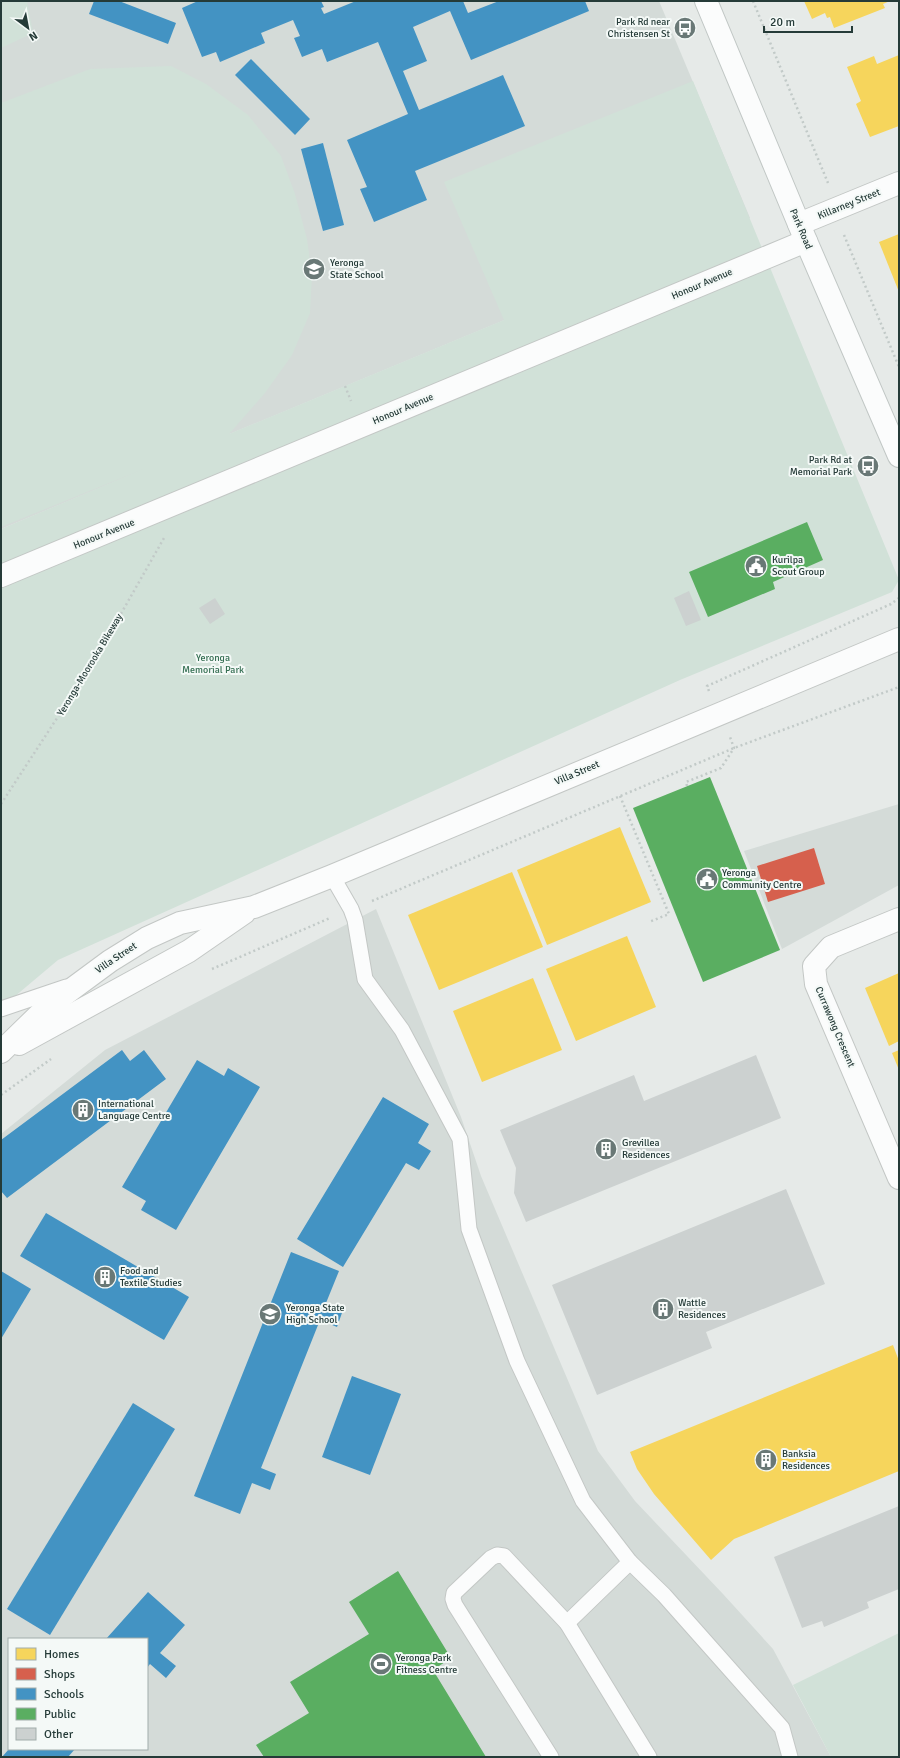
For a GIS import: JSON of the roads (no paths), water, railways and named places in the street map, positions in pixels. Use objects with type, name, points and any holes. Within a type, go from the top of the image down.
[{"type":"street","name":"Park Road","points":[[706,1],[802,232],[899,456]]},
{"type":"street","name":"Killarney Street","points":[[802,232],[899,183]]},
{"type":"street","name":"Honour Avenue","points":[[1,576],[802,232]]},
{"type":"street","name":"Villa Street","points":[[1,1053],[45,1009],[110,961],[147,938],[180,923],[254,907],[332,876],[899,639]]},
{"type":"street","name":"Villa Street","points":[[1,1053],[189,952],[254,907]]},
{"type":"street","name":"Currawong Crescent","points":[[899,919],[831,947],[814,966],[816,984],[899,1178]]},
{"type":"lane","points":[[332,876],[351,909],[355,920],[365,979],[402,1030],[460,1139],[469,1229],[517,1361],[583,1501],[630,1562],[664,1595],[782,1728],[790,1757]]},
{"type":"lane","points":[[1,1010],[81,982]]},
{"type":"lane","points":[[551,1757],[453,1599],[454,1593],[491,1558],[497,1555],[504,1556],[567,1623],[649,1757]]},
{"type":"lane","points":[[567,1623],[630,1562]]},
{"type":"place","name":"Park Rd near Christensen St","points":[[685,28]]},
{"type":"place","name":"Yeronga State School","points":[[314,269]]},
{"type":"place","name":"Park Rd at Memorial Park","points":[[868,466]]},
{"type":"place","name":"Kurilpa Scout Group","points":[[756,566]]},
{"type":"place","name":"Yeronga Community Centre","points":[[707,879]]},
{"type":"place","name":"International Language Centre","points":[[83,1110]]},
{"type":"place","name":"Grevillea Residences","points":[[606,1149]]},
{"type":"place","name":"Food and Textile Studies","points":[[105,1277]]},
{"type":"place","name":"Wattle Residences","points":[[663,1309]]},
{"type":"place","name":"Yeronga State High School","points":[[270,1314]]},
{"type":"place","name":"Banksia Residences","points":[[766,1460]]},
{"type":"place","name":"Yeronga Park Fitness Centre","points":[[381,1664]]},
{"type":"park label","name":"Yeronga Memorial Park","points":[[213,664]]}]
